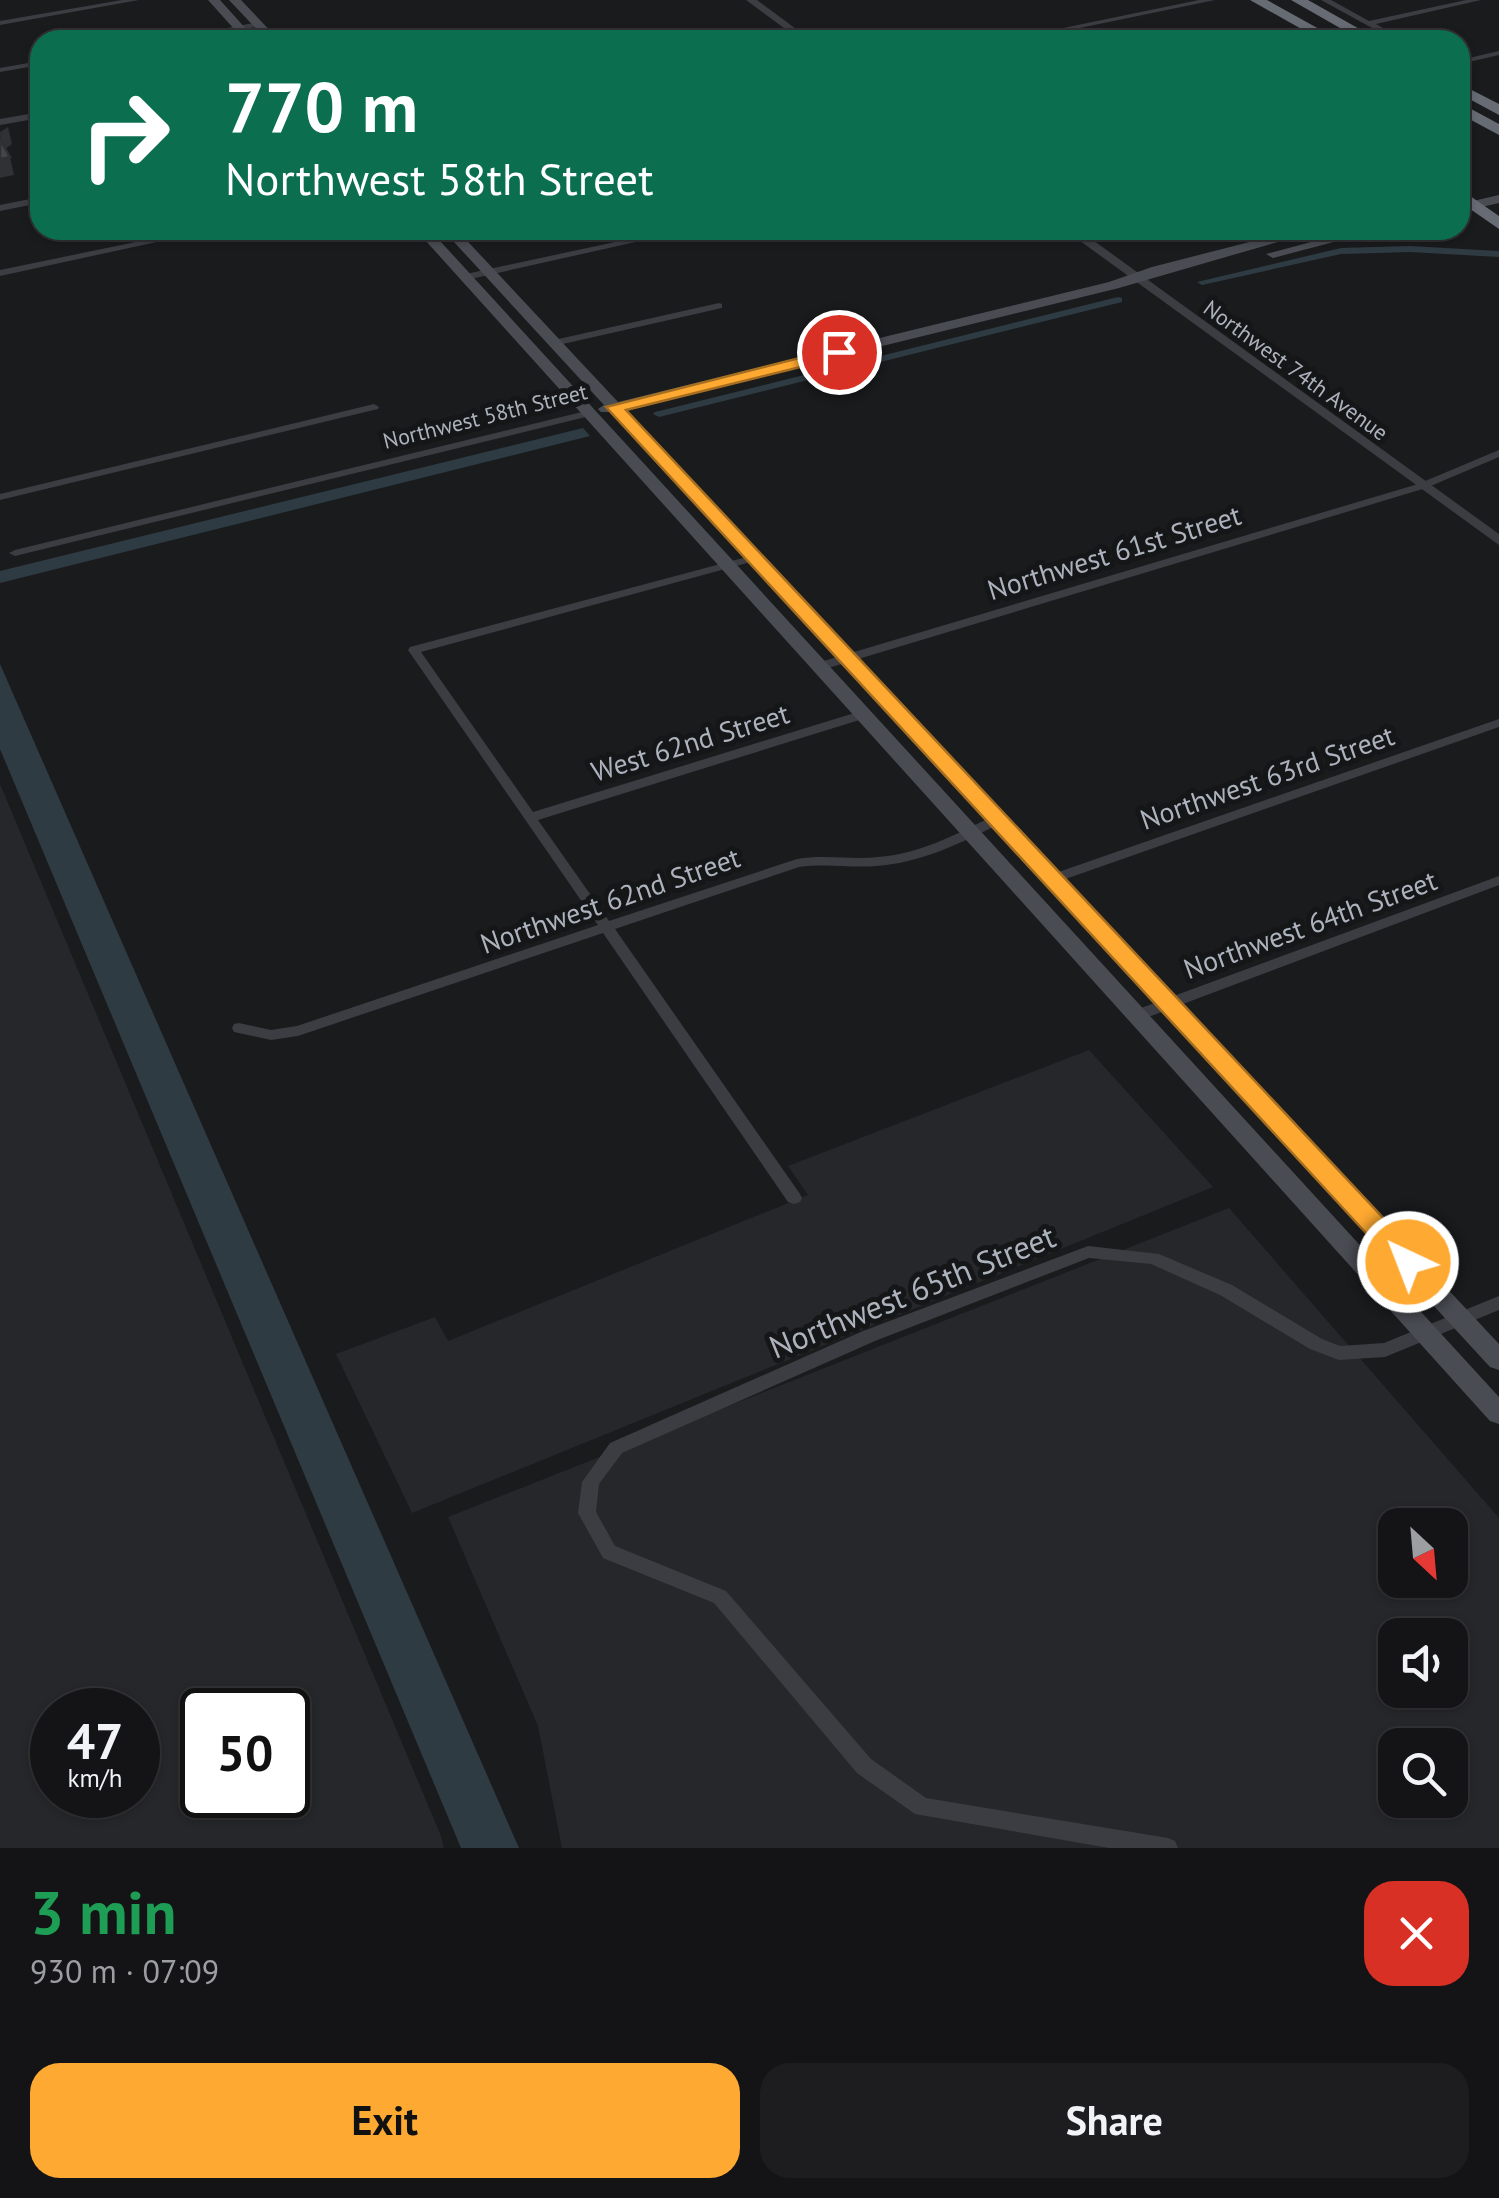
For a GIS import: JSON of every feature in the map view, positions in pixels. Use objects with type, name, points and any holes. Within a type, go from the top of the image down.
[{"type":"highway","points":[[1257,0],[1313,30]]},
{"type":"highway","points":[[1272,0],[1327,30]]},
{"type":"highway","points":[[1286,0],[1342,30]]},
{"type":"highway","points":[[1298,0],[1354,30]]},
{"type":"highway","points":[[1294,20],[1303,30]]},
{"type":"highway","points":[[1470,79],[1499,89]]},
{"type":"highway","points":[[1470,96],[1499,112]]},
{"type":"highway","points":[[1470,111],[1499,127]]},
{"type":"highway","points":[[1470,204],[1499,226]]},
{"type":"highway","points":[[1470,222],[1499,226]]},
{"type":"main road","points":[[214,0],[239,28]]},
{"type":"main road","points":[[236,0],[264,30]]},
{"type":"main road","points":[[1470,196],[1499,186]]},
{"type":"main road","points":[[1470,199],[1499,199]]},
{"type":"main road","points":[[432,240],[1499,1414]]},
{"type":"main road","points":[[459,240],[1499,1360]]},
{"type":"main road","name":"Northwest 58th Street","points":[[590,414],[1139,279],[1157,270],[1273,240]]},
{"type":"main road","name":"Northwest 58th Street","points":[[1139,279],[1172,279],[1331,240]]},
{"type":"street","points":[[0,23],[134,0]]},
{"type":"street","points":[[751,0],[792,30]]},
{"type":"street","points":[[1058,30],[1211,0]]},
{"type":"street","points":[[1325,0],[1382,30]]},
{"type":"street","points":[[1369,23],[1477,0]]},
{"type":"street","points":[[227,30],[258,24]]},
{"type":"street","points":[[1470,60],[1499,53]]},
{"type":"street","points":[[0,70],[30,65]]},
{"type":"street","points":[[0,122],[30,116]]},
{"type":"street","points":[[0,208],[30,202]]},
{"type":"street","points":[[0,273],[159,240]]},
{"type":"street","points":[[466,277],[638,240]]},
{"type":"street","name":"Northwest 74th Avenue","points":[[1086,240],[1499,541]]},
{"type":"street","points":[[554,343],[719,306]]},
{"type":"street","points":[[0,497],[374,407]]},
{"type":"street","name":"Northwest 58th Street","points":[[16,553],[590,414]]},
{"type":"street","name":"Northwest 61st Street","points":[[821,666],[1422,486],[1499,453]]},
{"type":"street","points":[[754,558],[414,650],[794,1198]]},
{"type":"street","name":"West 62nd Street","points":[[529,818],[866,714]]},
{"type":"street","name":"Northwest 63rd Street","points":[[1052,879],[1499,722]]},
{"type":"street","name":"Northwest 62nd Street","points":[[239,1028],[270,1034],[298,1030],[797,863],[835,858],[886,861],[996,820]]},
{"type":"street","name":"Northwest 64th Street","points":[[1138,1015],[1499,880]]},
{"type":"street","name":"Northwest 65th Street","points":[[1168,1848],[922,1807],[864,1766],[720,1597],[610,1552],[587,1513],[591,1482],[616,1448],[870,1336],[1088,1252],[1153,1258],[1226,1290],[1316,1344],[1339,1353],[1385,1350],[1499,1303]]},
{"type":"shaded area","points":[[583,428],[590,436],[0,583],[0,571]]},
{"type":"shaded area","points":[[0,664],[519,1848],[461,1848],[0,749]]},
{"type":"shaded area","points":[[0,784],[441,1836],[444,1848],[0,1848]]},
{"type":"shaded area","points":[[1089,1050],[1213,1187],[412,1513],[336,1354],[435,1317],[448,1341],[808,1195],[788,1166]]},
{"type":"shaded area","points":[[1229,1208],[1499,1518],[1499,1848],[562,1848],[538,1726],[448,1517]]},
{"type":"building","points":[[0,140],[10,157],[0,159]]},
{"type":"waterway","points":[[1202,282],[1341,251],[1410,249],[1499,254]]},
{"type":"waterway","points":[[659,414],[1118,300]]},
{"type":"route","points":[[839,352],[615,407],[1408,1262]]}]
